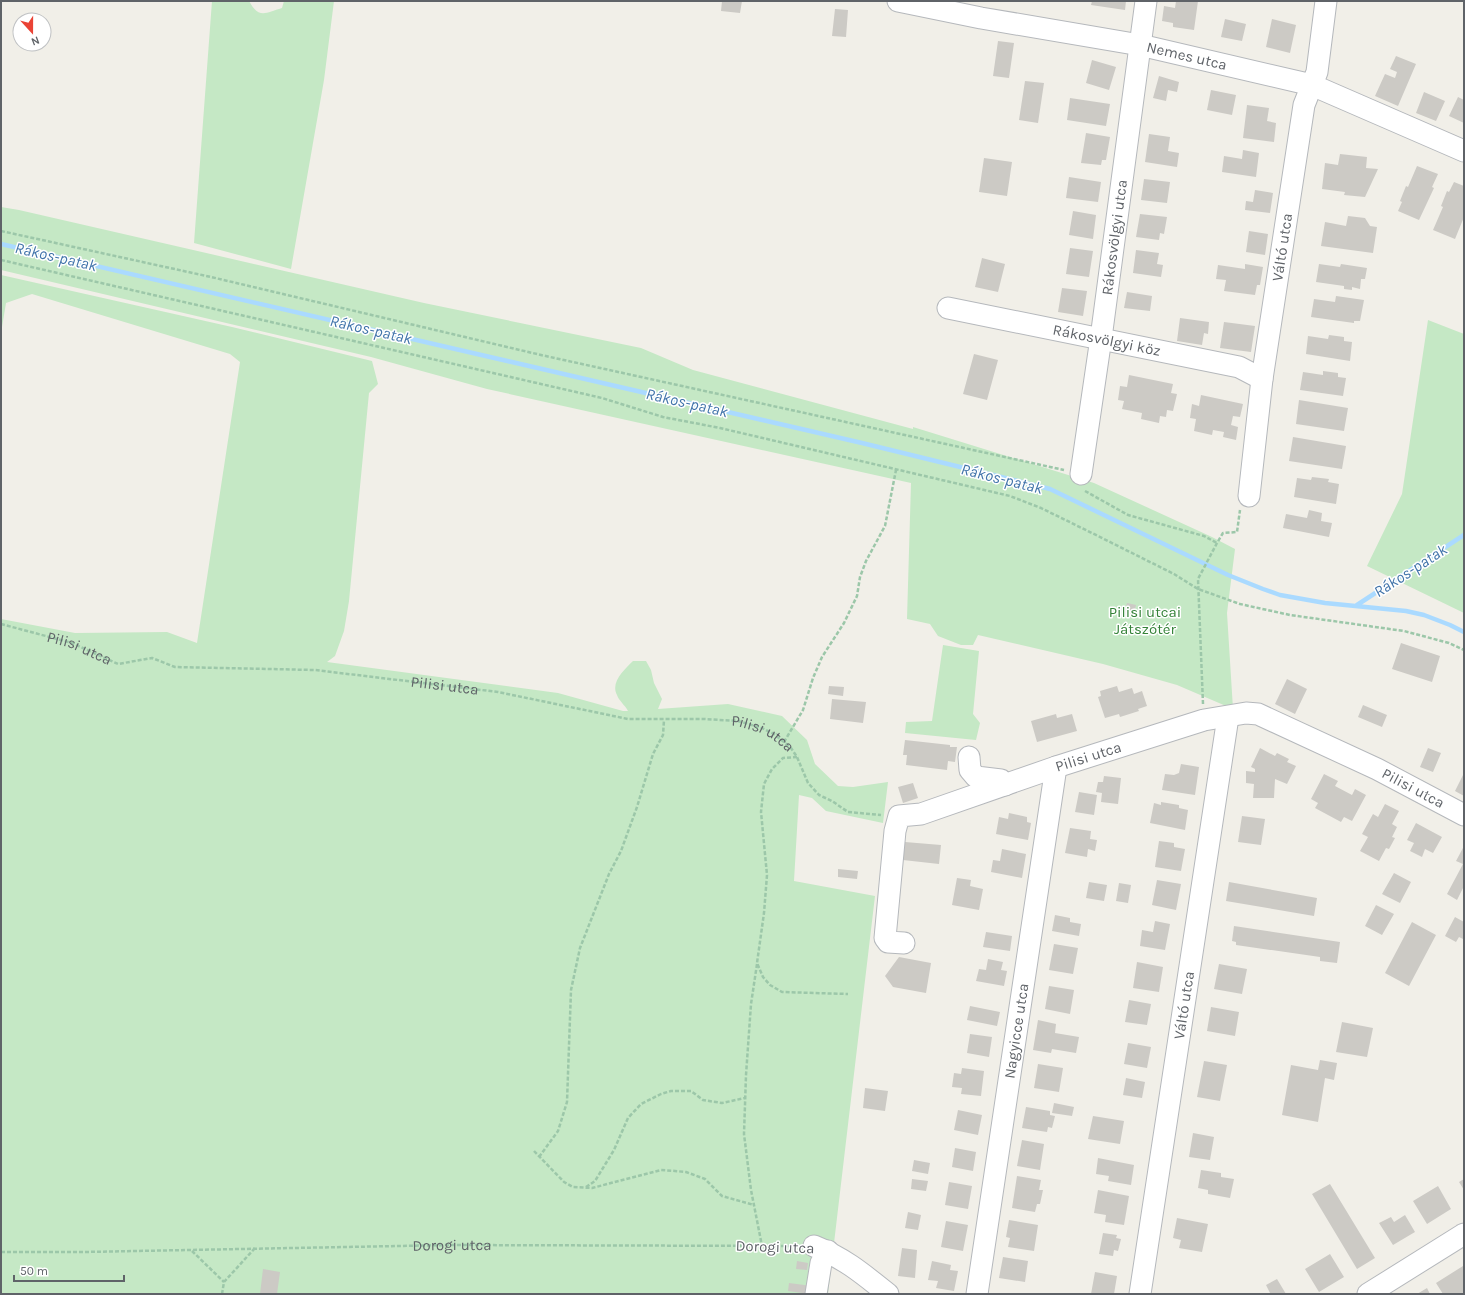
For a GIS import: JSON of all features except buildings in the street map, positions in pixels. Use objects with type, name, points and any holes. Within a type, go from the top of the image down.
[{"type":"street","name":"Nemes utca","points":[[898,1],[982,9],[1312,85],[1464,151]]},
{"type":"street","name":"Rákosvölgyi utca","points":[[1081,474],[1146,1]]},
{"type":"street","name":"Váltó utca","points":[[1249,496],[1262,379],[1304,105],[1316,72],[1326,1]]},
{"type":"street","name":"Rákosvölgyi köz","points":[[948,308],[1239,367],[1262,379]]},
{"type":"street","name":"Pilisi utca","points":[[899,816],[921,814],[1056,767],[1204,720],[1246,713],[1258,714],[1377,769],[1464,816]]},
{"type":"street","name":"Váltó utca","points":[[1140,1294],[1228,717]]},
{"type":"street","points":[[969,757],[970,770],[976,777],[1001,780],[1005,785]]},
{"type":"street","name":"Nagyicce utca","points":[[977,1294],[1056,767]]},
{"type":"street","points":[[899,816],[895,831],[885,938],[888,942],[904,943]]},
{"type":"street","points":[[1368,1294],[1464,1234]]},
{"type":"street","points":[[816,1294],[821,1263],[821,1249]]},
{"type":"street","name":"Dorogi utca","points":[[821,1249],[850,1264],[888,1294]]},
{"type":"path","points":[[1,231],[211,277],[541,355],[724,394],[1081,474],[1081,489],[1128,515],[1204,536],[1217,543]]},
{"type":"path","points":[[1,260],[602,398],[662,417],[720,428],[1010,496],[1041,508],[1174,574],[1198,589],[1240,604],[1290,615],[1404,630],[1449,642],[1464,650]]},
{"type":"path","points":[[784,742],[803,710],[813,678],[822,657],[844,623],[857,596],[860,577],[866,561],[885,526],[896,469]]},
{"type":"path","points":[[1204,720],[1198,579],[1223,533],[1237,532],[1242,496],[1249,496]]},
{"type":"path","name":"Pilisi utca","points":[[1,624],[72,643],[118,664],[152,658],[175,668],[315,670],[498,692],[628,719],[704,719],[738,721],[762,728],[774,734],[792,748],[808,783],[819,795],[832,801],[848,812],[899,816]]},
{"type":"path","points":[[539,1157],[558,1131],[567,1102],[571,990],[580,948],[637,807],[653,754],[663,735],[664,720]]},
{"type":"path","points":[[762,1246],[751,1190],[744,1134],[751,1004],[764,913],[767,875],[761,812],[764,784],[772,769],[783,758],[797,757]]},
{"type":"path","points":[[757,963],[763,977],[782,992],[848,994]]},
{"type":"path","points":[[586,1188],[595,1181],[614,1150],[628,1118],[640,1104],[671,1091],[691,1091],[703,1100],[722,1103],[745,1098]]},
{"type":"path","points":[[534,1151],[564,1182],[573,1187],[592,1188],[661,1170],[686,1172],[705,1179],[722,1196],[754,1206]]},
{"type":"path","name":"Dorogi utca","points":[[1,1252],[84,1252],[450,1245],[762,1246],[821,1249]]},
{"type":"path","points":[[222,1294],[224,1282],[255,1248]]},
{"type":"path","points":[[192,1250],[224,1282]]},
{"type":"green space","points":[[212,1],[249,1],[259,12],[267,13],[282,8],[284,1],[334,1],[324,80],[291,269],[194,243]]},
{"type":"green space","name":"Pilisi utcai Játszótér","points":[[1,207],[424,303],[641,348],[693,370],[913,429],[913,427],[1094,483],[1235,549],[1227,613],[1233,709],[1177,685],[1103,664],[978,635],[973,645],[961,645],[938,636],[930,624],[907,619],[911,483],[487,389],[371,357],[1,270]]},
{"type":"green space","points":[[1,275],[232,327],[372,361],[378,384],[369,393],[349,601],[344,631],[335,656],[327,662],[558,693],[623,711],[628,711],[617,695],[615,685],[619,676],[633,661],[646,661],[662,699],[658,709],[728,704],[782,716],[807,740],[815,764],[838,786],[853,787],[888,782],[883,823],[826,811],[812,798],[799,795],[794,881],[875,896],[828,1294],[1,1294],[1,619],[75,633],[167,632],[197,643],[240,362],[230,354],[32,294],[6,303],[1,333]]},
{"type":"green space","points":[[1428,320],[1464,334],[1464,613],[1367,566],[1402,494]]},
{"type":"green space","points":[[943,645],[979,651],[973,714],[980,723],[976,740],[905,733],[906,722],[932,721]]},
{"type":"waterway","name":"Rákos-patak","points":[[1,244],[862,443],[1050,489],[1228,575],[1280,595],[1325,603],[1406,611],[1424,615],[1464,632]]},
{"type":"waterway","name":"Rákos-patak","points":[[1357,605],[1464,535]]}]
